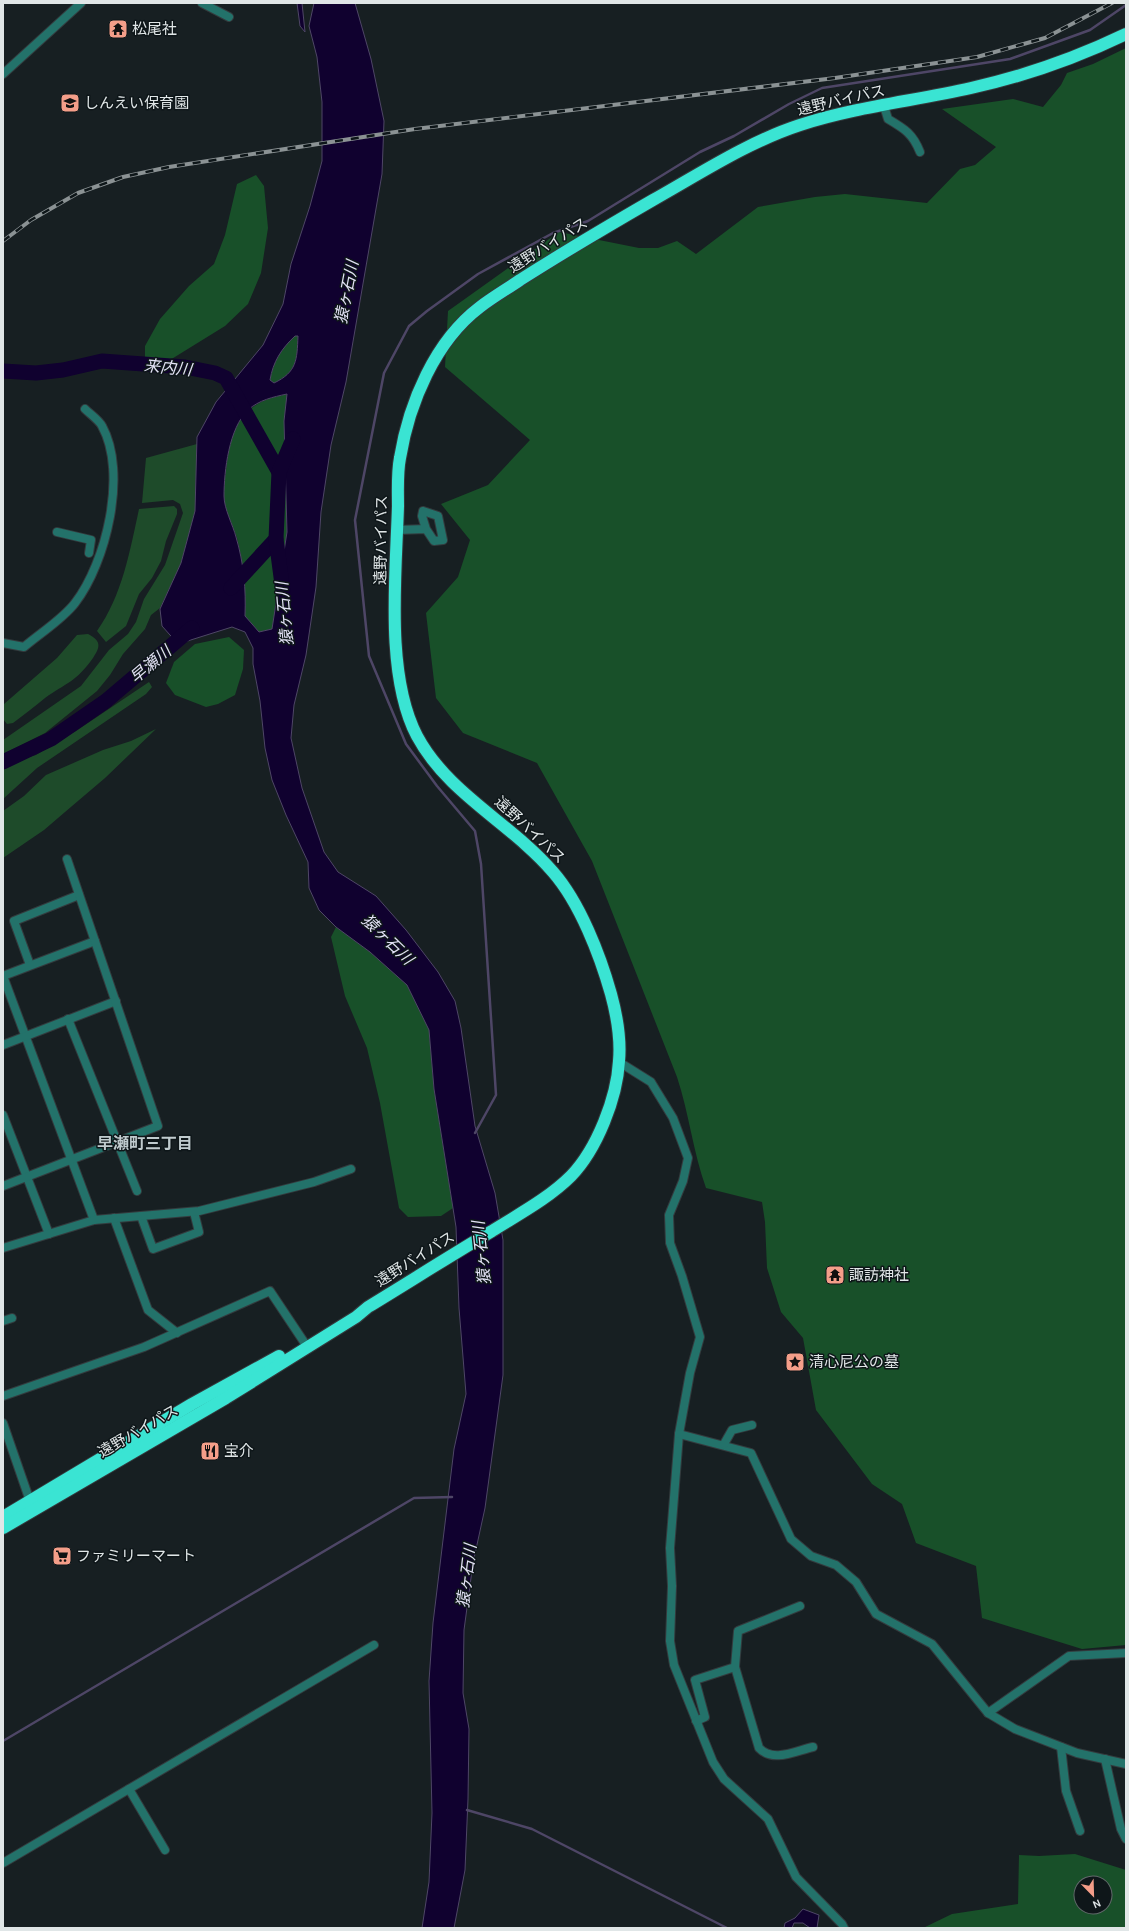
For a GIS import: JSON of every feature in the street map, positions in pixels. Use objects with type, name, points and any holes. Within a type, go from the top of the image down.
[{"type":"highway","name":"遠野バイパス","points":[[3,1517],[192,1404],[368,1307],[516,1216],[553,1192],[575,1172],[602,1131],[610,1105],[619,1062],[617,1019],[604,970],[579,913],[557,876],[538,856],[440,771],[418,737],[407,714],[398,673],[395,633],[399,461],[412,407],[438,351],[476,309],[559,254],[742,150],[800,125],[1014,78],[1077,56],[1126,34]]},
{"type":"highway","name":"遠野バイパス","points":[[3,1528],[226,1398],[356,1317],[368,1307]]},
{"type":"street","points":[[3,74],[81,3]]},
{"type":"street","points":[[202,3],[229,17]]},
{"type":"street","points":[[884,106],[888,119],[905,129],[914,138],[920,152]]},
{"type":"street","points":[[3,642],[24,647],[74,604],[88,584],[97,565],[114,489],[112,464],[107,437],[102,424],[85,409]]},
{"type":"street","points":[[397,530],[426,529]]},
{"type":"street","points":[[58,532],[91,540],[89,554]]},
{"type":"street","points":[[3,1186],[158,1126],[67,860]]},
{"type":"street","points":[[30,965],[14,921],[79,895]]},
{"type":"street","points":[[94,1220],[3,976],[95,941]]},
{"type":"street","points":[[3,1045],[116,1001]]},
{"type":"street","points":[[68,1020],[137,1191]]},
{"type":"street","points":[[619,1062],[651,1082],[673,1118],[688,1158],[683,1181],[669,1215],[670,1243],[682,1276],[700,1337],[690,1373],[679,1434],[670,1548],[672,1586],[670,1641],[674,1665],[713,1762],[724,1779],[768,1819],[796,1877],[844,1928]]},
{"type":"street","points":[[3,1115],[49,1234]]},
{"type":"street","points":[[3,1248],[94,1220],[194,1212],[314,1182],[351,1169]]},
{"type":"street","points":[[141,1216],[153,1249],[199,1232],[194,1212]]},
{"type":"street","points":[[114,1218],[148,1310],[177,1333]]},
{"type":"street","points":[[3,1396],[144,1347],[270,1291],[304,1342]]},
{"type":"street","points":[[3,1322],[12,1318]]},
{"type":"street","points":[[3,1423],[30,1501]]},
{"type":"street","points":[[724,1444],[732,1430],[752,1425]]},
{"type":"street","points":[[679,1434],[724,1444],[751,1452],[791,1539],[811,1556],[836,1565],[856,1582],[876,1614],[932,1644],[988,1713],[1015,1729],[1077,1753],[1126,1764]]},
{"type":"street","points":[[800,1606],[738,1631],[736,1667],[759,1748],[765,1754],[776,1756],[813,1747]]},
{"type":"street","points":[[3,1863],[374,1645]]},
{"type":"street","points":[[988,1713],[1069,1656],[1126,1653]]},
{"type":"street","points":[[696,1721],[705,1717],[695,1680],[736,1667]]},
{"type":"street","points":[[1061,1746],[1066,1791],[1080,1831]]},
{"type":"street","points":[[1105,1759],[1122,1830],[1126,1839]]},
{"type":"street","points":[[129,1789],[165,1850]]},
{"type":"green space","points":[[1126,48],[1126,1645],[1082,1649],[982,1618],[976,1566],[916,1543],[902,1504],[872,1484],[816,1410],[803,1338],[781,1312],[767,1268],[765,1222],[762,1202],[706,1188],[677,1077],[592,861],[537,763],[463,733],[436,698],[426,613],[458,577],[470,540],[441,504],[488,485],[530,440],[445,367],[448,311],[559,232],[639,248],[658,248],[677,241],[696,254],[758,207],[815,197],[845,194],[927,203],[960,169],[975,165],[996,147],[942,109],[1013,99],[1043,107],[1061,85],[1067,73],[1093,64]]},
{"type":"green space","points":[[256,175],[264,186],[268,228],[261,273],[248,304],[225,326],[170,360],[145,359],[145,346],[160,319],[189,286],[214,264],[225,235],[237,184]]},
{"type":"green space","points":[[295,336],[298,336],[297,352],[296,359],[291,370],[282,379],[274,383],[270,381],[278,356]]},
{"type":"green space","points":[[288,394],[284,421],[287,532],[272,629],[259,632],[245,616],[245,586],[243,568],[237,538],[227,513],[225,503],[224,491],[228,455],[235,429],[249,410],[259,403]]},
{"type":"green space","points":[[197,444],[195,511],[181,563],[160,608],[151,615],[145,629],[123,654],[110,675],[97,691],[45,733],[3,754],[3,740],[81,686],[109,650],[128,634],[136,622],[144,599],[165,565],[183,513],[180,504],[173,500],[142,503],[146,458]]},
{"type":"green space","points":[[174,506],[177,509],[177,514],[166,541],[161,561],[152,578],[139,594],[126,626],[106,642],[97,631],[106,617],[119,588],[139,509]]},
{"type":"green space","points":[[88,634],[95,639],[98,647],[87,666],[76,677],[45,698],[13,723],[7,724],[3,719],[4,704],[57,658],[77,635]]},
{"type":"green space","points":[[229,637],[244,650],[243,669],[235,695],[218,704],[206,707],[175,695],[166,683],[174,662],[195,644]]},
{"type":"green space","points":[[149,682],[152,687],[146,694],[37,768],[3,799],[3,770],[18,760],[36,755],[76,731]]},
{"type":"green space","points":[[156,729],[105,778],[44,830],[3,858],[3,811],[24,796],[46,775],[103,750],[131,741]]},
{"type":"green space","points":[[336,927],[370,952],[407,985],[429,1029],[434,1089],[453,1208],[441,1216],[408,1217],[399,1208],[380,1103],[367,1048],[345,996],[331,937]]},
{"type":"green space","points":[[1075,1854],[1126,1870],[1126,1928],[923,1928],[952,1914],[1018,1904],[1019,1855],[1039,1856]]},
{"type":"water","points":[[297,3],[302,3],[305,32],[300,26]]},
{"type":"water","points":[[314,3],[355,3],[371,59],[384,121],[382,174],[346,382],[331,445],[321,512],[316,587],[306,655],[294,705],[291,738],[302,788],[324,852],[338,872],[376,896],[406,930],[438,972],[455,1001],[461,1028],[475,1126],[495,1193],[503,1240],[503,1375],[485,1508],[473,1563],[464,1630],[463,1693],[469,1729],[468,1799],[465,1870],[454,1928],[422,1928],[429,1882],[432,1813],[429,1681],[433,1623],[454,1449],[466,1394],[459,1308],[456,1227],[434,1089],[429,1030],[407,985],[370,952],[336,927],[319,910],[309,888],[308,862],[286,815],[272,780],[265,748],[260,701],[253,664],[253,648],[245,632],[232,627],[178,644],[162,626],[160,609],[181,563],[195,511],[197,437],[216,402],[263,345],[283,304],[291,264],[310,206],[322,161],[322,102],[317,57],[309,26]],"holes":[[[295,336],[298,336],[297,352],[294,364],[291,370],[282,379],[274,383],[270,380],[271,373],[282,351]],[[287,394],[284,421],[287,532],[272,629],[259,632],[245,616],[245,586],[243,567],[239,547],[224,501],[225,475],[232,439],[236,428],[248,410],[261,401]]]},
{"type":"water","points":[[803,1909],[819,1915],[817,1928],[810,1928],[803,1923],[794,1923],[792,1928],[784,1928],[785,1923],[795,1918]]},
{"type":"waterway","points":[[475,1133],[496,1095],[481,864],[475,831],[437,786],[406,744],[369,656],[355,520],[384,373],[409,326],[478,274],[553,233],[588,221],[700,152],[734,136],[789,104],[822,88],[1010,59],[1090,30],[1126,5]]},
{"type":"waterway","name":"来内川","points":[[3,371],[36,373],[63,370],[102,361],[185,367],[215,373],[226,378],[279,472]]},
{"type":"waterway","name":"猿ヶ石川","points":[[283,592],[276,539],[279,472],[293,439]]},
{"type":"waterway","name":"早瀬川","points":[[231,588],[276,539]]},
{"type":"waterway","name":"早瀬川","points":[[3,762],[51,739],[106,701],[192,628]]},
{"type":"waterway","points":[[3,1741],[414,1498],[452,1497]]},
{"type":"waterway","points":[[467,1810],[532,1829],[727,1928]]},
{"type":"railway","points":[[3,241],[31,220],[78,193],[123,177],[169,167],[415,129],[835,78],[977,57],[1045,38],[1112,3]]},
{"type":"place","name":"松尾社","points":[[118,29]]},
{"type":"place","name":"しんえい保育園","points":[[70,103]]},
{"type":"place","name":"諏訪神社","points":[[835,1275]]},
{"type":"place","name":"清心尼公の墓","points":[[795,1362]]},
{"type":"place","name":"宝介","points":[[210,1451]]},
{"type":"place","name":"ファミリーマート","points":[[62,1556]]},
{"type":"district","name":"早瀬町三丁目","points":[[145,1143]]}]
